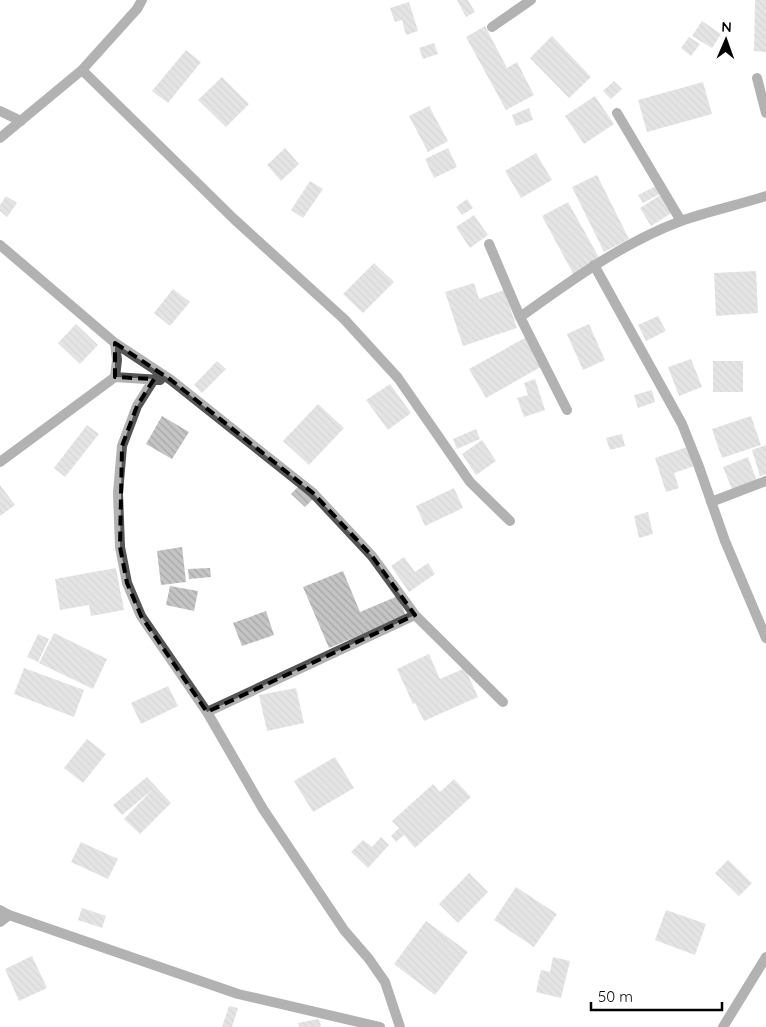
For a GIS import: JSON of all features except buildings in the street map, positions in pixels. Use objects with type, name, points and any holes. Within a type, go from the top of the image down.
[{"type":"street","points":[[0,138],[82,70],[137,9],[142,0]]},
{"type":"street","points":[[492,26],[531,0]]},
{"type":"street","points":[[82,70],[234,220],[344,319],[398,378],[470,482],[510,521]]},
{"type":"street","points":[[757,78],[766,113]]},
{"type":"street","points":[[0,111],[21,121]]},
{"type":"street","points":[[616,113],[681,222]]},
{"type":"street","points":[[520,317],[594,265],[636,243],[681,222],[766,196]]},
{"type":"street","points":[[489,244],[520,317],[567,410]]},
{"type":"street","points":[[0,245],[115,344],[171,380],[313,493],[372,556],[415,615],[503,702]]},
{"type":"street","points":[[594,265],[682,424],[725,541],[766,638]]},
{"type":"street","points":[[115,344],[117,360],[115,377]]},
{"type":"street","points":[[0,462],[115,377],[171,380]]},
{"type":"street","points":[[154,379],[138,406],[122,446],[118,493],[120,547],[127,583],[141,616],[208,712],[263,809],[344,930],[369,959],[385,982],[400,1027]]},
{"type":"street","points":[[712,502],[766,481]]},
{"type":"street","points":[[208,712],[415,615]]},
{"type":"street","points":[[0,922],[4,912],[238,994],[380,1027]]},
{"type":"street","points":[[724,1027],[766,957]]},
{"type":"highlighted area","points":[[115,343],[171,380],[313,493],[372,556],[415,615],[207,712],[141,616],[127,583],[120,547],[122,446],[137,406],[154,379],[115,377]]}]
